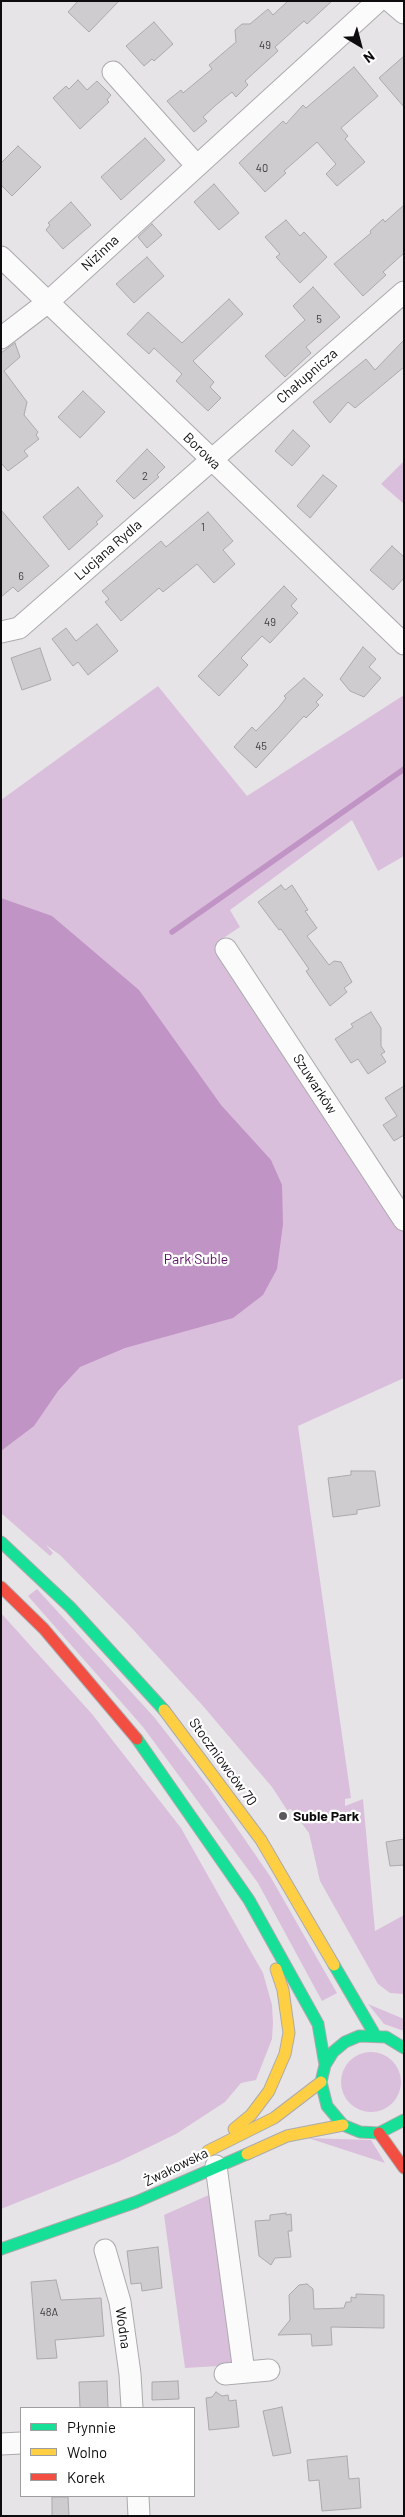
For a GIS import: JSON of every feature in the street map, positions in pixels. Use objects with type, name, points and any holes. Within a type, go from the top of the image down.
[{"type":"street","name":"Nizinna","points":[[1,338],[48,302],[378,1]]},
{"type":"street","points":[[390,1],[404,13]]},
{"type":"street","points":[[114,72],[196,165]]},
{"type":"street","name":"Borowa","points":[[1,257],[210,460],[404,644]]},
{"type":"street","name":"Chałupnicza","points":[[210,460],[404,292]]},
{"type":"street","name":"Lucjana Rydla","points":[[1,632],[19,628],[210,460]]},
{"type":"street","name":"Szuwarków","points":[[226,949],[404,1220]]},
{"type":"street","name":"Stoczniowców 70","points":[[1,1542],[70,1607],[136,1677],[175,1722],[212,1770],[261,1840],[375,2035]]},
{"type":"street","points":[[1,1587],[44,1629],[129,1727],[260,1919],[318,2024],[325,2066]]},
{"type":"street","points":[[204,2159],[251,2115],[270,2091],[285,2054],[289,2033],[283,1990],[260,1919]]},
{"type":"street","points":[[401,2044],[375,2035],[359,2036],[345,2042],[333,2052],[325,2066],[321,2082],[326,2106],[343,2125],[360,2132],[379,2133],[390,2129],[404,2120]]},
{"type":"street","name":"Żwakowska","points":[[1,2249],[136,2202],[274,2118],[321,2082]]},
{"type":"street","name":"Żwakowska","points":[[204,2159],[287,2136],[343,2125]]},
{"type":"street","points":[[379,2133],[404,2168]]},
{"type":"street","name":"Żwakowska","points":[[204,2159],[234,2373],[270,2370]]},
{"type":"street","name":"Żwakowska","points":[[24,2242],[120,2195]]},
{"type":"street","name":"Wodna","points":[[105,2250],[120,2302],[132,2407]]},
{"type":"street","points":[[1,2444],[20,2443]]},
{"type":"street","points":[[138,2497],[139,2516]]},
{"type":"green space","points":[[404,461],[404,504],[381,484]]},
{"type":"green space","name":"Park Suble","points":[[158,686],[247,796],[404,695],[404,856],[378,871],[352,820],[230,910],[240,927],[219,941],[404,1220],[404,1378],[298,1426],[351,1798],[345,1799],[345,1806],[363,1799],[375,1931],[404,1915],[404,1994],[390,1993],[378,1984],[320,1881],[309,1833],[291,1809],[287,1810],[272,1787],[203,1706],[128,1624],[60,1555],[46,1545],[53,1553],[50,1556],[1,1513],[1,800]]},
{"type":"green space","points":[[37,1589],[154,1717],[208,1786],[270,1876],[337,1993],[322,2001],[258,1883],[143,1727],[28,1596]]},
{"type":"green space","points":[[1,1613],[92,1714],[181,1828],[263,1973],[272,2005],[273,2023],[272,2039],[256,2080],[241,2083],[225,2102],[176,2134],[118,2162],[1,2209]]},
{"type":"green space","points":[[368,2004],[404,2019],[404,2031],[384,2024]]},
{"type":"green space","points":[[365,2052],[377,2052],[388,2057],[396,2065],[401,2076],[399,2094],[388,2107],[377,2112],[365,2112],[354,2107],[346,2099],[341,2088],[341,2076],[346,2065],[354,2057]]},
{"type":"green space","points":[[308,2138],[371,2140],[385,2163]]},
{"type":"green space","points":[[211,2194],[236,2365],[185,2368],[164,2215]]},
{"type":"shaded area","points":[[1,898],[52,916],[139,990],[221,1105],[271,1160],[282,1185],[283,1224],[277,1269],[263,1295],[233,1318],[125,1348],[80,1367],[58,1391],[34,1426],[1,1451]]},
{"type":"building","points":[[78,1],[119,1],[89,32],[68,12]]},
{"type":"building","points":[[288,1],[332,1],[307,24],[304,21],[275,47],[278,51],[245,81],[248,85],[236,97],[232,92],[216,105],[203,117],[207,121],[194,132],[167,101],[181,90],[183,93],[212,69],[209,65],[236,42],[235,30],[242,24],[250,24],[268,9],[273,15]]},
{"type":"building","points":[[154,22],[173,44],[154,61],[152,59],[144,66],[126,46]]},
{"type":"building","points":[[404,56],[404,107],[379,78]]},
{"type":"building","points":[[354,67],[378,96],[341,128],[348,136],[345,139],[365,162],[337,186],[326,174],[336,164],[317,142],[284,171],[286,173],[265,192],[239,163],[283,121],[286,124],[303,105],[306,108]]},
{"type":"building","points":[[78,80],[87,90],[97,81],[111,95],[107,100],[109,102],[80,129],[53,98],[66,86],[69,89]]},
{"type":"building","points":[[145,138],[165,160],[121,200],[101,177]]},
{"type":"building","points":[[18,146],[41,167],[12,196],[1,185],[1,163]]},
{"type":"building","points":[[214,184],[239,213],[219,230],[194,202]]},
{"type":"building","points":[[71,202],[91,225],[63,249],[46,230],[50,225],[48,223]]},
{"type":"building","points":[[404,205],[404,253],[383,272],[386,275],[363,296],[334,264],[371,233],[370,231],[383,219],[385,222]]},
{"type":"building","points":[[286,220],[300,236],[304,232],[327,257],[300,283],[276,257],[280,254],[265,237]]},
{"type":"building","points":[[152,224],[162,235],[147,248],[138,237]]},
{"type":"building","points":[[147,257],[164,276],[134,303],[116,284]]},
{"type":"building","points":[[313,287],[340,317],[306,347],[311,353],[285,377],[265,356],[305,320],[293,306]]},
{"type":"building","points":[[229,299],[243,314],[193,361],[214,382],[210,387],[221,398],[208,411],[176,381],[182,374],[154,348],[149,354],[127,334],[148,312],[182,343]]},
{"type":"building","points":[[404,340],[404,367],[355,408],[348,402],[330,423],[313,402],[366,359],[375,370]]},
{"type":"building","points":[[15,343],[20,357],[4,371],[27,402],[24,415],[38,432],[36,435],[39,439],[24,451],[28,456],[8,471],[1,463],[1,353]]},
{"type":"building","points":[[83,391],[105,412],[80,438],[58,417]]},
{"type":"building","points":[[293,430],[310,446],[292,466],[275,451]]},
{"type":"building","points":[[147,449],[165,467],[157,475],[159,477],[134,499],[116,481]]},
{"type":"building","points":[[323,475],[337,486],[310,518],[297,506]]},
{"type":"building","points":[[78,487],[103,516],[96,522],[98,524],[69,550],[43,517]]},
{"type":"building","points":[[1,510],[49,566],[18,592],[13,587],[1,597]]},
{"type":"building","points":[[208,512],[233,541],[223,550],[235,564],[214,583],[197,564],[163,592],[159,588],[121,621],[105,602],[109,599],[102,591],[161,541],[166,547]]},
{"type":"building","points":[[392,546],[404,557],[404,578],[393,590],[370,570]]},
{"type":"building","points":[[284,586],[297,599],[291,606],[298,613],[270,643],[262,636],[241,658],[248,665],[219,696],[198,676]]},
{"type":"building","points":[[97,624],[118,651],[88,675],[78,662],[73,666],[52,639],[66,628],[76,641]]},
{"type":"building","points":[[363,647],[376,659],[369,667],[381,678],[364,697],[350,691],[340,679]]},
{"type":"building","points":[[40,648],[51,680],[22,690],[11,658]]},
{"type":"building","points":[[304,678],[323,695],[316,702],[319,705],[306,718],[304,716],[256,768],[234,747],[252,727],[256,731],[279,707],[286,698],[284,696]]},
{"type":"building","points":[[281,885],[285,890],[292,885],[308,910],[305,911],[317,928],[307,936],[329,965],[334,961],[341,962],[352,982],[344,988],[347,992],[330,1006],[306,971],[309,969],[281,929],[279,930],[258,902]]},
{"type":"building","points":[[371,1012],[381,1028],[381,1046],[385,1052],[381,1054],[386,1062],[368,1074],[358,1059],[351,1063],[335,1039],[353,1027],[351,1024]]},
{"type":"building","points":[[404,1086],[404,1135],[394,1141],[383,1125],[397,1116],[385,1098]]},
{"type":"building","points":[[351,1471],[375,1471],[380,1506],[357,1510],[357,1514],[333,1517],[328,1478],[351,1475]]},
{"type":"building","points":[[404,1839],[404,1865],[390,1866],[386,1842]]},
{"type":"building","points":[[286,2213],[286,2215],[291,2214],[292,2231],[288,2231],[291,2257],[275,2258],[271,2265],[259,2256],[255,2221],[270,2220],[270,2215]]},
{"type":"building","points":[[158,2247],[162,2288],[142,2291],[141,2283],[131,2284],[127,2251]]},
{"type":"building","points":[[56,2280],[61,2300],[101,2298],[104,2336],[55,2340],[57,2358],[37,2359],[31,2282]]},
{"type":"building","points":[[307,2284],[313,2289],[314,2309],[344,2308],[346,2302],[351,2302],[351,2297],[356,2298],[356,2294],[384,2295],[384,2328],[331,2327],[332,2345],[312,2346],[311,2334],[278,2335],[290,2320],[289,2295],[299,2285]]},
{"type":"building","points":[[107,2381],[108,2407],[80,2407],[79,2382]]},
{"type":"building","points":[[178,2381],[179,2399],[152,2400],[152,2382]]},
{"type":"building","points":[[216,2392],[222,2396],[228,2395],[229,2401],[236,2400],[239,2427],[209,2430],[206,2398],[212,2397]]},
{"type":"building","points":[[282,2407],[291,2453],[273,2456],[263,2411]]},
{"type":"building","points":[[347,2456],[349,2479],[359,2478],[361,2508],[322,2511],[319,2480],[309,2481],[307,2460]]},
{"type":"building","points":[[52,2497],[68,2497],[69,2516],[52,2516]]},
{"type":"waterway","points":[[172,932],[404,769]]},
{"type":"traffic: fast","points":[[1,1542],[70,1607],[164,1710]]},
{"type":"traffic: fast","points":[[137,1739],[249,1900],[318,2024],[325,2065]]},
{"type":"traffic: fast","points":[[334,1965],[375,2035]]},
{"type":"traffic: fast","points":[[404,2048],[386,2037],[359,2036],[345,2042],[333,2052],[325,2065],[321,2082],[327,2106],[343,2125],[360,2132],[379,2133],[404,2120]]},
{"type":"traffic: fast","points":[[1,2249],[136,2202],[247,2154]]},
{"type":"traffic: slow","points":[[164,1710],[261,1840],[334,1965]]},
{"type":"traffic: slow","points":[[234,2129],[251,2115],[269,2091],[285,2054],[289,2033],[283,1990],[276,1969]]},
{"type":"traffic: slow","points":[[208,2151],[274,2118],[321,2082]]},
{"type":"traffic: slow","points":[[247,2154],[287,2136],[343,2125]]},
{"type":"traffic: jam","points":[[1,1587],[44,1629],[137,1739]]},
{"type":"traffic: jam","points":[[379,2133],[404,2168]]},
{"type":"place","name":"Suble Park","points":[[283,1816]]}]
